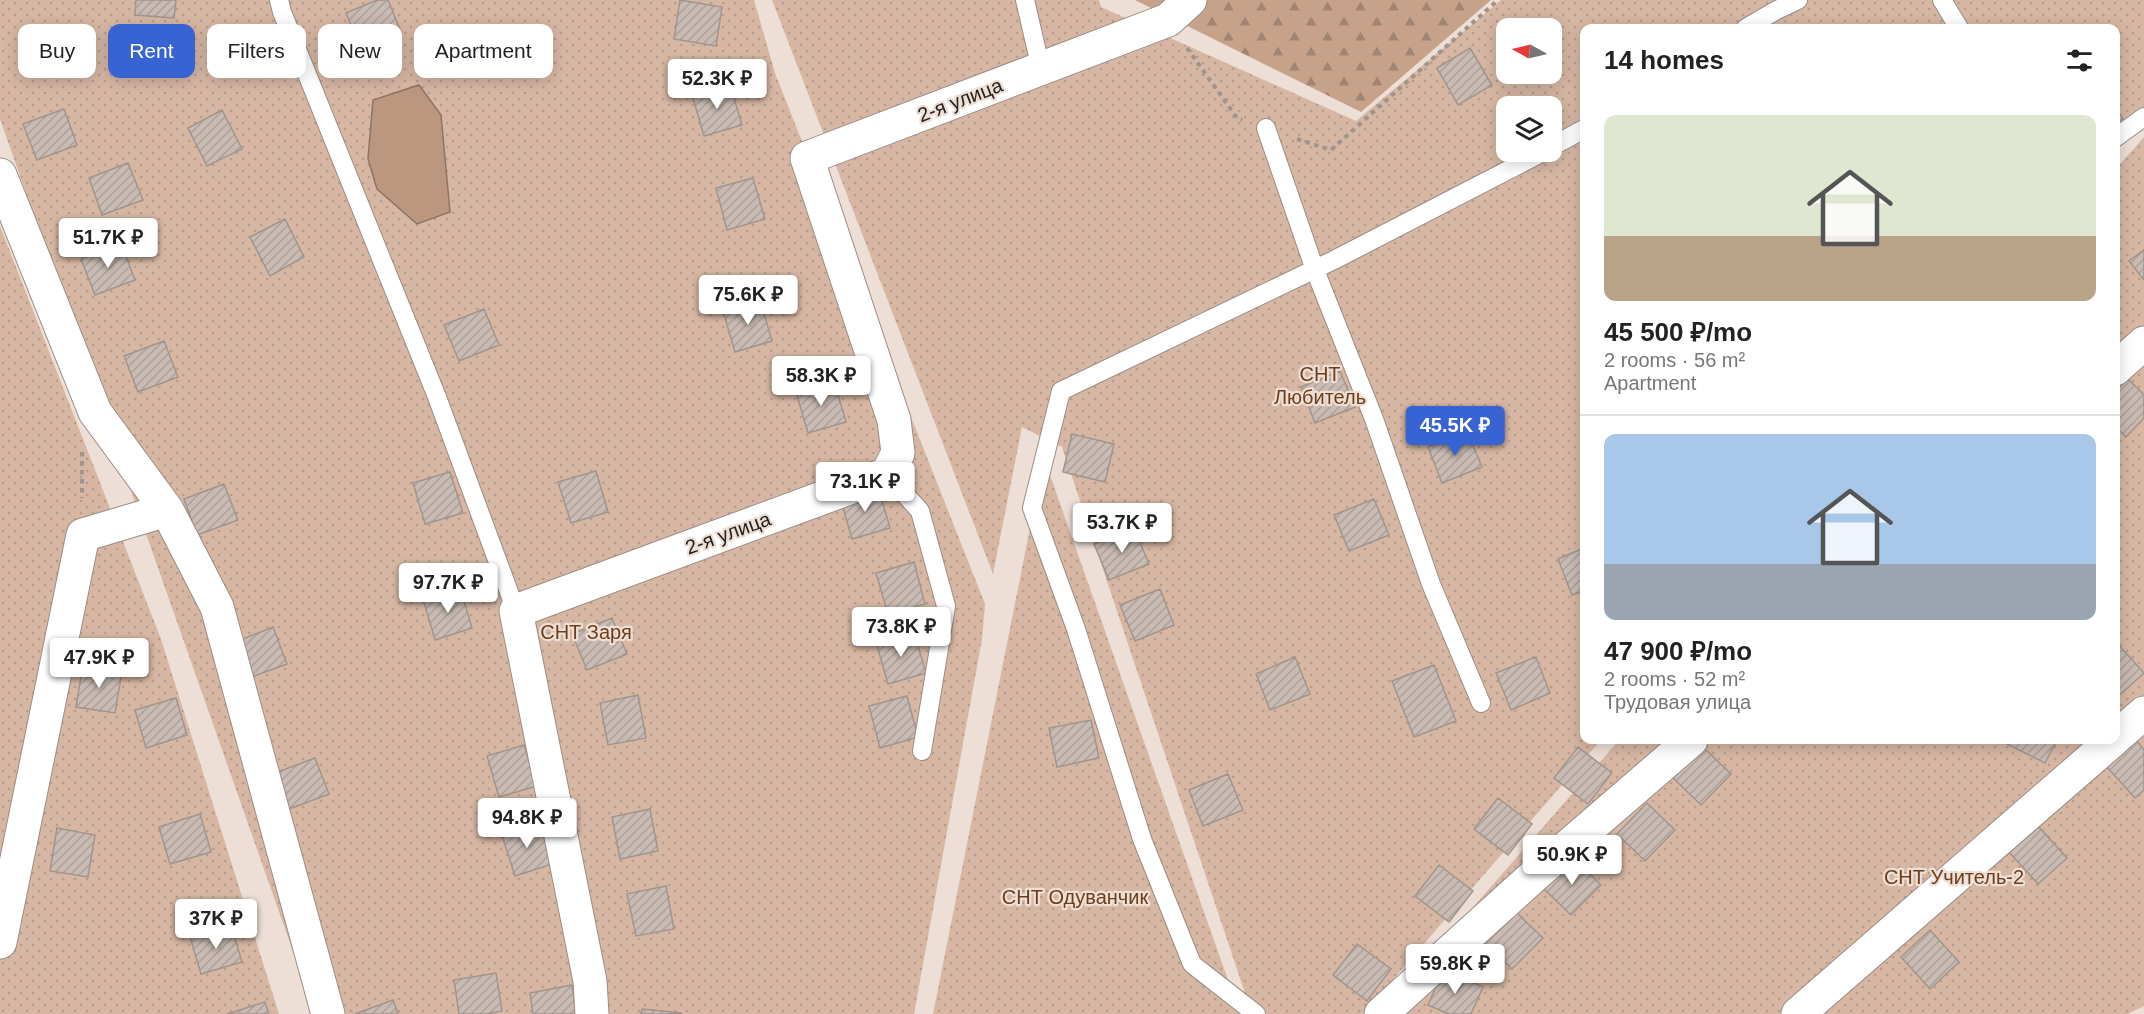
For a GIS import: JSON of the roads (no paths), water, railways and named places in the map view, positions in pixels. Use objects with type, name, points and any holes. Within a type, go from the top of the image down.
[{"type":"street","name":"2-я улица","points":[[516,612],[887,474],[898,453],[894,420],[807,158],[1041,69],[1179,10]]},
{"type":"street","points":[[0,175],[95,411],[167,510],[217,607],[328,1014]]},
{"type":"street","points":[[2120,365],[2144,344]]},
{"type":"street","points":[[0,942],[83,535],[167,510]]},
{"type":"street","points":[[516,612],[590,981],[592,1014]]},
{"type":"street","points":[[2120,734],[2144,712]]},
{"type":"street","points":[[1381,1014],[1537,873],[1686,744]]},
{"type":"street","points":[[1798,1014],[2108,744]]},
{"type":"lane","points":[[279,0],[437,397],[516,612]]},
{"type":"lane","points":[[1025,0],[1041,69]]},
{"type":"lane","points":[[1753,24],[1798,0]]},
{"type":"lane","points":[[1942,0],[1957,24]]},
{"type":"lane","points":[[2120,134],[2144,117]]},
{"type":"lane","points":[[1266,128],[1315,270],[1374,419],[1431,584],[1482,703]]},
{"type":"lane","points":[[1562,141],[1580,131]]},
{"type":"lane","points":[[1256,1014],[1192,964],[1142,839],[1076,629],[1032,508],[1061,391],[1315,270],[1524,162]]},
{"type":"lane","points":[[887,474],[920,511],[946,606],[922,751]]},
{"type":"park label","name":"СНТ Любитель","points":[[1320,386]]},
{"type":"park label","name":"СНТ Заря","points":[[586,632]]},
{"type":"park label","name":"СНТ Учитель-2","points":[[1954,877]]},
{"type":"park label","name":"СНТ Одуванчик","points":[[1075,897]]}]
